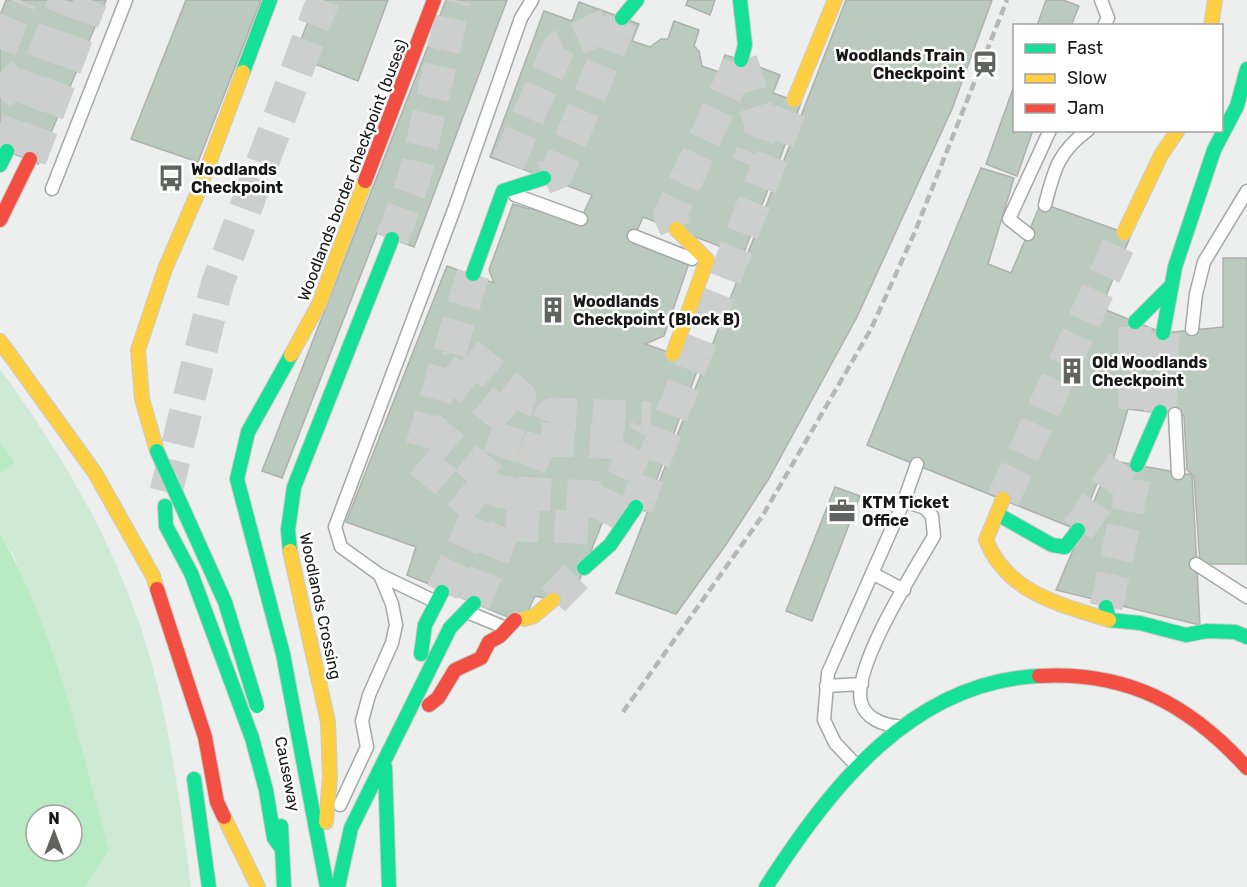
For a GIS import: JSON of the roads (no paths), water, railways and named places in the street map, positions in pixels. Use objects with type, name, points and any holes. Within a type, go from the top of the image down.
[{"type":"main road","name":"Causeway","points":[[270,0],[199,190],[165,269],[138,350],[141,399],[156,451],[225,602],[257,706],[271,767],[282,849]]},
{"type":"main road","name":"Woodlands border checkpoint (buses)","points":[[237,479],[248,432],[319,304],[434,0]]},
{"type":"main road","points":[[622,18],[637,0]]},
{"type":"main road","points":[[740,0],[745,45],[741,60]]},
{"type":"main road","points":[[794,100],[835,0]]},
{"type":"main road","points":[[1211,24],[1215,0]]},
{"type":"main road","points":[[1163,333],[1175,267],[1214,150],[1237,106],[1247,69]]},
{"type":"main road","points":[[1124,233],[1161,155],[1177,132]]},
{"type":"main road","points":[[0,165],[7,151]]},
{"type":"main road","points":[[0,220],[30,159]]},
{"type":"main road","points":[[473,274],[503,191],[506,172]]},
{"type":"main road","points":[[503,191],[544,178]]},
{"type":"main road","points":[[676,229],[706,262]]},
{"type":"main road","name":"Woodlands Crossing","points":[[323,855],[330,777],[328,722],[289,549],[288,530],[294,487],[392,239]]},
{"type":"main road","points":[[673,354],[706,262],[714,247]]},
{"type":"main road","points":[[1135,322],[1171,286]]},
{"type":"main road","points":[[0,341],[95,473],[153,576],[205,737],[217,802],[219,845]]},
{"type":"main road","points":[[0,356],[43,402],[86,487]]},
{"type":"main road","points":[[1137,465],[1160,412]]},
{"type":"main road","name":"Woodlands Crossing","points":[[237,479],[283,654],[323,855],[327,887]]},
{"type":"main road","points":[[1004,500],[986,540],[996,564],[1012,578],[1051,600],[1186,635],[1235,632],[1247,637]]},
{"type":"main road","points":[[165,506],[166,526],[191,573],[252,738],[266,790],[274,838],[282,849],[284,887]]},
{"type":"main road","points":[[585,568],[610,545],[636,507]]},
{"type":"main road","points":[[997,514],[1052,545],[1065,547],[1078,530]]},
{"type":"main road","points":[[406,717],[438,698],[455,670],[481,658],[489,642],[515,622],[534,616],[553,600]]},
{"type":"main road","points":[[406,717],[423,644],[424,625],[453,603]]},
{"type":"main road","points":[[338,887],[351,828],[441,649],[453,603]]},
{"type":"main road","points":[[766,887],[801,831],[856,765],[942,701],[1008,679],[1072,675],[1107,680],[1170,703],[1198,722],[1247,768]]},
{"type":"main road","points":[[190,761],[197,793],[209,887]]},
{"type":"main road","points":[[385,762],[389,887]]},
{"type":"main road","points":[[217,802],[258,887]]},
{"type":"main road","points":[[220,866],[222,887]]},
{"type":"lane","points":[[52,189],[126,0]]},
{"type":"lane","points":[[515,622],[453,603],[380,575],[341,547],[335,527],[455,207],[521,18],[532,0]]},
{"type":"lane","points":[[1101,0],[1108,18],[1105,24]]},
{"type":"lane","points":[[1028,234],[1010,219],[1049,132]]},
{"type":"lane","points":[[1045,205],[1054,167],[1071,142],[1085,132]]},
{"type":"lane","points":[[503,191],[581,219]]},
{"type":"lane","points":[[1192,329],[1196,294],[1204,262],[1247,191]]},
{"type":"lane","points":[[634,236],[706,262]]},
{"type":"lane","points":[[1175,414],[1178,473]]},
{"type":"lane","points":[[856,765],[835,743],[824,720],[828,673],[904,501],[917,464]]},
{"type":"lane","points":[[904,501],[925,508],[933,516],[934,536],[867,659],[861,702],[868,715],[884,726],[906,727]]},
{"type":"lane","points":[[1196,564],[1247,597]]},
{"type":"lane","points":[[872,573],[904,590]]},
{"type":"lane","points":[[323,855],[345,790],[367,747],[362,721],[369,695],[392,643],[396,625],[392,604],[380,575]]},
{"type":"lane","points":[[826,686],[862,684]]},
{"type":"tunnel","points":[[0,49],[20,0]]},
{"type":"tunnel","points":[[7,151],[65,0]]},
{"type":"tunnel","points":[[30,159],[91,0]]},
{"type":"tunnel","points":[[166,492],[217,285],[323,0]]},
{"type":"tunnel","points":[[392,239],[414,179],[455,0]]},
{"type":"tunnel","points":[[508,163],[559,47],[622,18]]},
{"type":"tunnel","points":[[544,178],[557,173],[622,18]]},
{"type":"tunnel","points":[[741,60],[762,128],[748,164]]},
{"type":"tunnel","points":[[676,229],[670,215],[741,60]]},
{"type":"tunnel","points":[[0,72],[26,102]]},
{"type":"tunnel","points":[[636,507],[794,100]]},
{"type":"tunnel","points":[[1003,499],[1124,233]]},
{"type":"tunnel","points":[[473,274],[418,459],[480,510]]},
{"type":"tunnel","points":[[1135,322],[1135,409]]},
{"type":"tunnel","points":[[1160,412],[1163,333]]},
{"type":"tunnel","points":[[442,592],[480,510],[520,397],[453,341]]},
{"type":"tunnel","points":[[445,369],[511,423]]},
{"type":"tunnel","points":[[474,603],[552,414],[651,418]]},
{"type":"tunnel","points":[[428,427],[491,479]]},
{"type":"tunnel","points":[[506,524],[597,528],[646,429]]},
{"type":"tunnel","points":[[541,439],[638,444]]},
{"type":"tunnel","points":[[1078,530],[1123,463]]},
{"type":"tunnel","points":[[1106,607],[1137,465]]},
{"type":"tunnel","points":[[518,493],[611,498]]},
{"type":"tunnel","points":[[553,600],[584,568]]},
{"type":"railway","points":[[623,712],[763,515],[871,329],[914,234],[1007,0]]},
{"type":"place","name":"Woodlands Train Checkpoint","points":[[985,64]]},
{"type":"place","name":"Woodlands Checkpoint","points":[[171,178]]},
{"type":"place","name":"Woodlands Checkpoint (Block B)","points":[[553,310]]},
{"type":"place","name":"Old Woodlands Checkpoint","points":[[1072,371]]},
{"type":"place","name":"KTM Ticket Office","points":[[842,511]]}]
